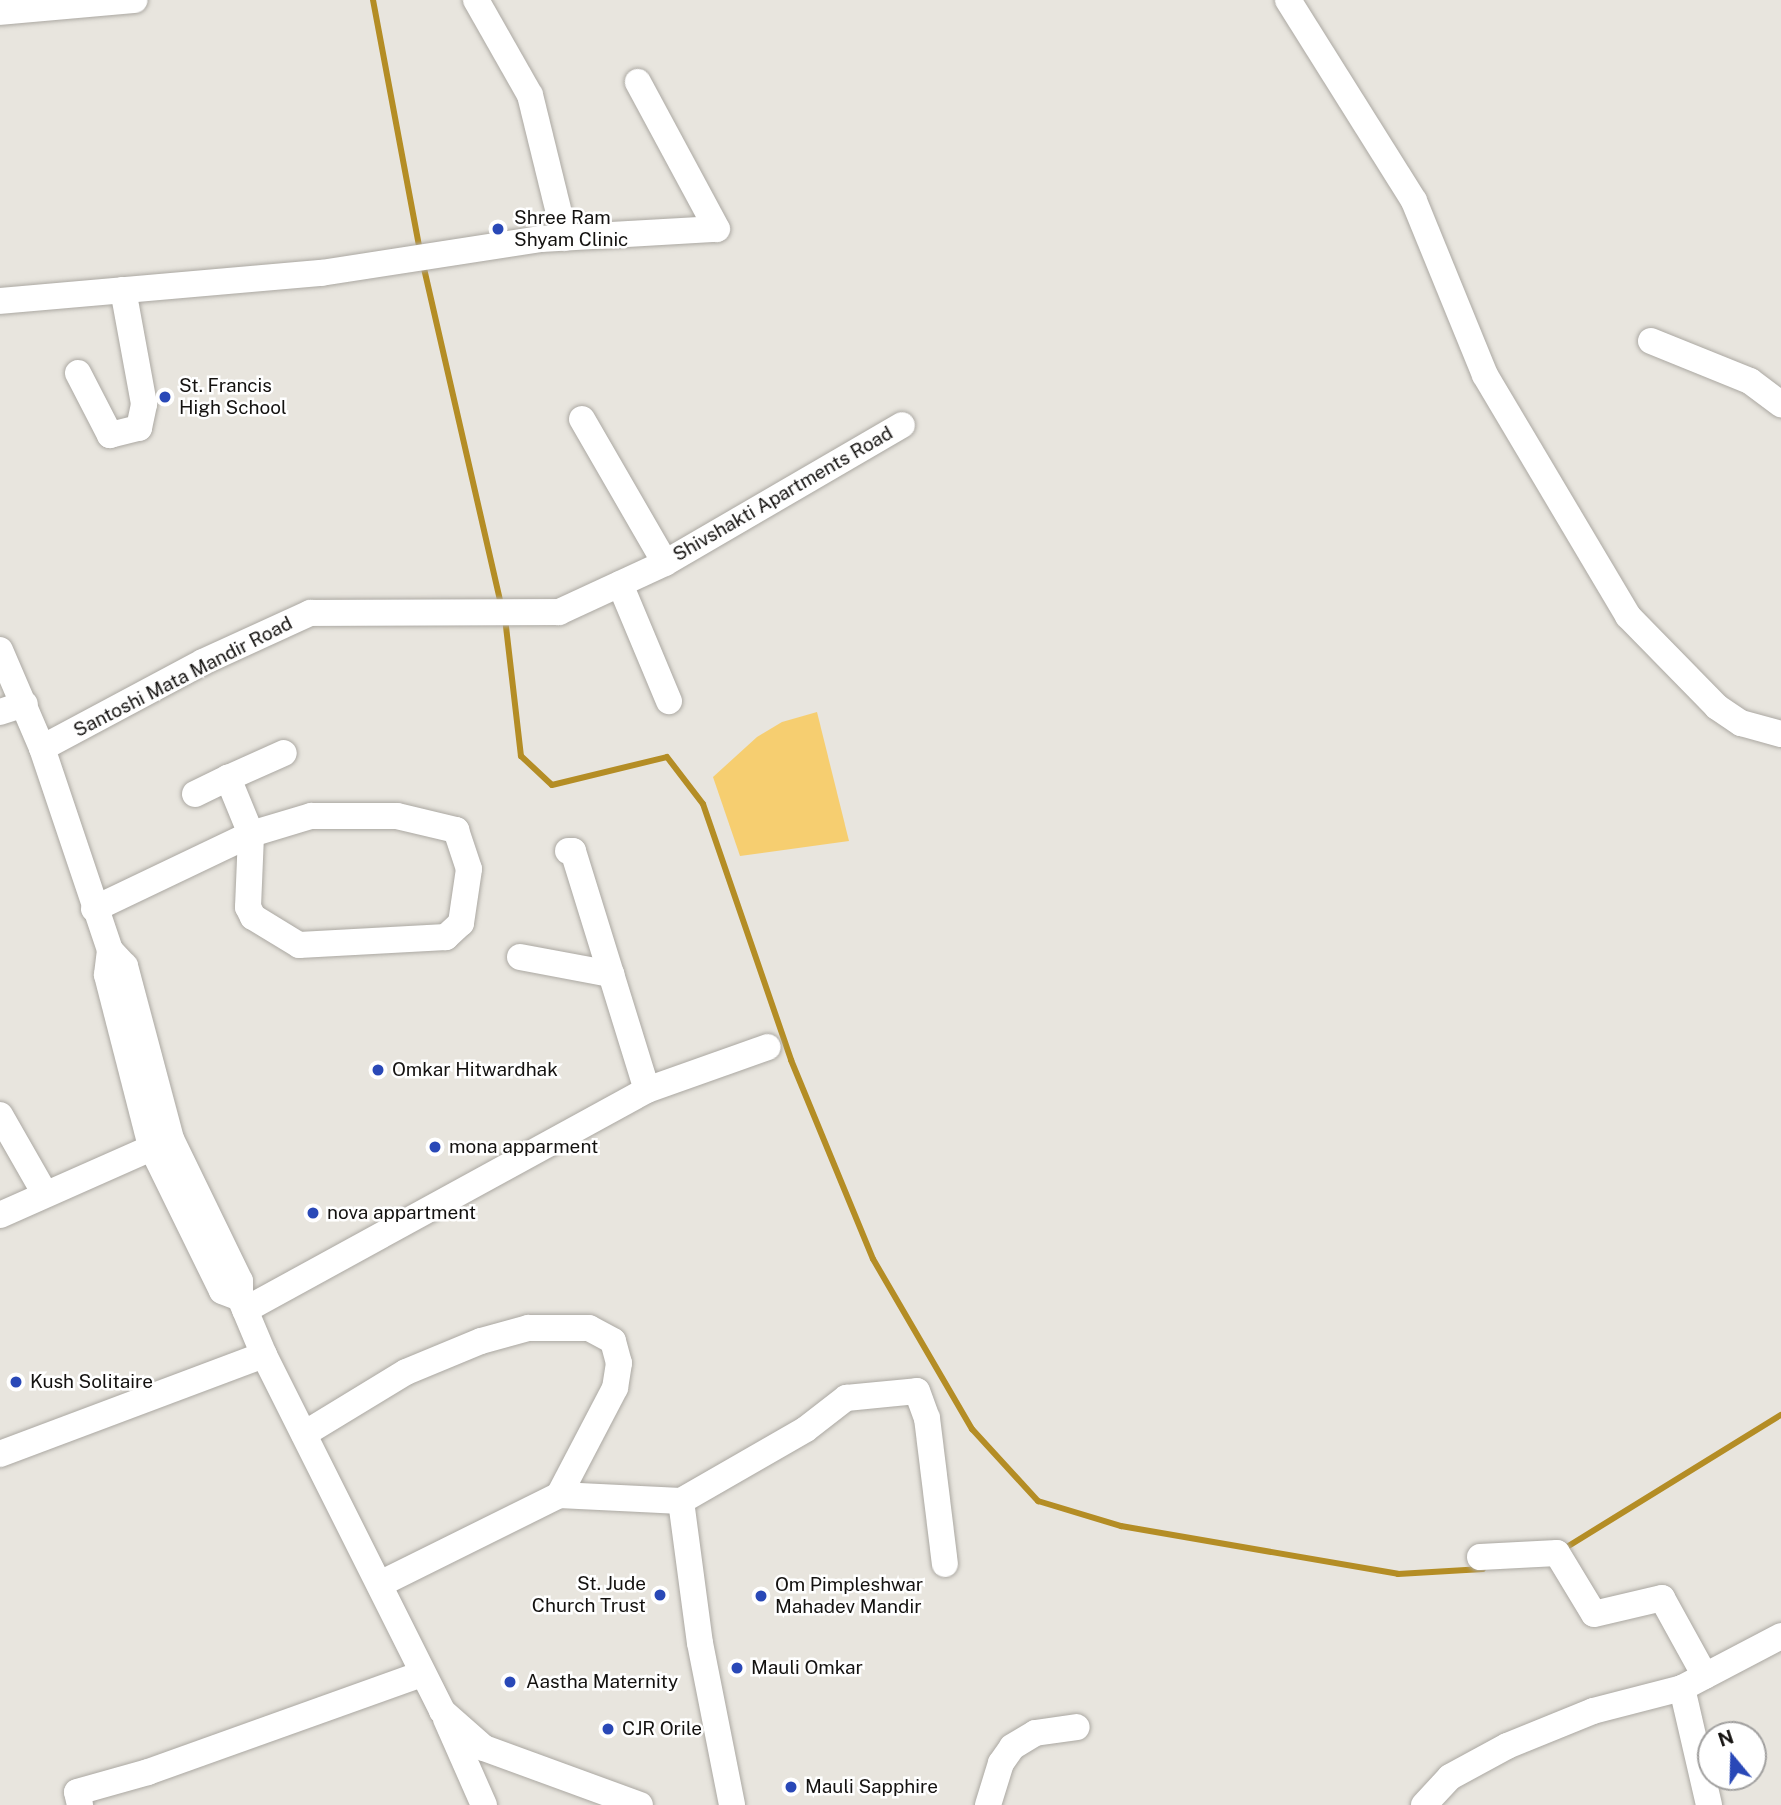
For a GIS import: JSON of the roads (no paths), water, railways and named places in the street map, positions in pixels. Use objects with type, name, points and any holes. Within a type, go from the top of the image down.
[{"type":"street","points":[[0,12],[134,0]]},
{"type":"street","points":[[476,0],[530,95],[565,238]]},
{"type":"street","points":[[1288,0],[1414,201],[1485,375],[1628,616],[1717,707],[1741,723],[1781,734]]},
{"type":"street","points":[[0,301],[321,273],[565,238],[717,229],[638,82]]},
{"type":"street","points":[[78,373],[110,435],[139,428],[144,404],[123,290]]},
{"type":"street","points":[[1651,341],[1750,382],[1781,404]]},
{"type":"street","name":"Shivshakti Apartments Road","points":[[582,419],[664,563]]},
{"type":"street","name":"Shivshakti Apartments Road","points":[[504,614],[559,612],[620,584],[664,563],[902,425]]},
{"type":"street","points":[[620,584],[669,701]]},
{"type":"street","name":"Santoshi Mata Mandir Road","points":[[42,748],[203,662],[310,613],[504,614]]},
{"type":"street","points":[[0,650],[42,748],[110,950],[107,975],[138,1050],[161,1143],[189,1200],[222,1292],[243,1304],[264,1355],[380,1584],[484,1805]]},
{"type":"street","points":[[0,712],[25,704]]},
{"type":"street","points":[[195,794],[284,753]]},
{"type":"street","points":[[94,909],[251,834],[311,816],[397,816],[456,830],[469,869],[461,923],[446,937],[299,945],[253,917],[248,907],[251,834],[228,778]]},
{"type":"street","points":[[571,851],[647,1090]]},
{"type":"street","points":[[520,957],[611,974]]},
{"type":"street","points":[[243,1304],[647,1090],[768,1047]]},
{"type":"street","points":[[0,1115],[44,1192]]},
{"type":"street","points":[[0,1215],[44,1192],[161,1143]]},
{"type":"street","points":[[304,1434],[406,1371],[481,1341],[528,1328],[589,1328],[613,1341],[619,1363],[615,1388],[559,1495]]},
{"type":"street","points":[[0,1454],[264,1355]]},
{"type":"street","points":[[380,1584],[559,1495],[681,1501],[806,1429],[846,1398],[917,1391],[927,1418],[945,1564]]},
{"type":"street","points":[[681,1501],[700,1643],[732,1805]]},
{"type":"street","points":[[1480,1557],[1557,1553],[1594,1614],[1662,1598],[1694,1682],[1709,1805]]},
{"type":"street","points":[[1424,1805],[1450,1777],[1507,1746],[1593,1710],[1694,1682],[1781,1636]]},
{"type":"street","points":[[80,1805],[78,1792],[102,1795],[422,1674]]},
{"type":"street","points":[[442,1711],[484,1748],[640,1805]]},
{"type":"street","points":[[988,1805],[1001,1763],[1012,1746],[1035,1733],[1077,1727]]},
{"type":"waterway","points":[[373,0],[420,250]]},
{"type":"waterway","points":[[423,264],[501,604]]},
{"type":"waterway","points":[[505,618],[521,756],[552,785],[667,757],[703,804],[791,1060],[873,1259],[972,1429],[1038,1501],[1121,1526],[1398,1574],[1483,1569]]},
{"type":"waterway","points":[[1562,1550],[1781,1415]]},
{"type":"place","name":"Shree Ram Shyam Clinic","points":[[498,229]]},
{"type":"place","name":"St. Francis High School","points":[[165,397]]},
{"type":"place","name":"Omkar Hitwardhak","points":[[378,1070]]},
{"type":"place","name":"mona apparment","points":[[435,1147]]},
{"type":"place","name":"nova appartment","points":[[313,1213]]},
{"type":"place","name":"Kush Solitaire","points":[[16,1382]]},
{"type":"place","name":"St. Jude Church Trust","points":[[660,1595]]},
{"type":"place","name":"Om Pimpleshwar Mahadev Mandir","points":[[761,1596]]},
{"type":"place","name":"Mauli Omkar","points":[[737,1668]]},
{"type":"place","name":"Aastha Maternity","points":[[510,1682]]},
{"type":"place","name":"CJR Orile","points":[[608,1729]]},
{"type":"place","name":"Mauli Sapphire","points":[[791,1787]]}]
